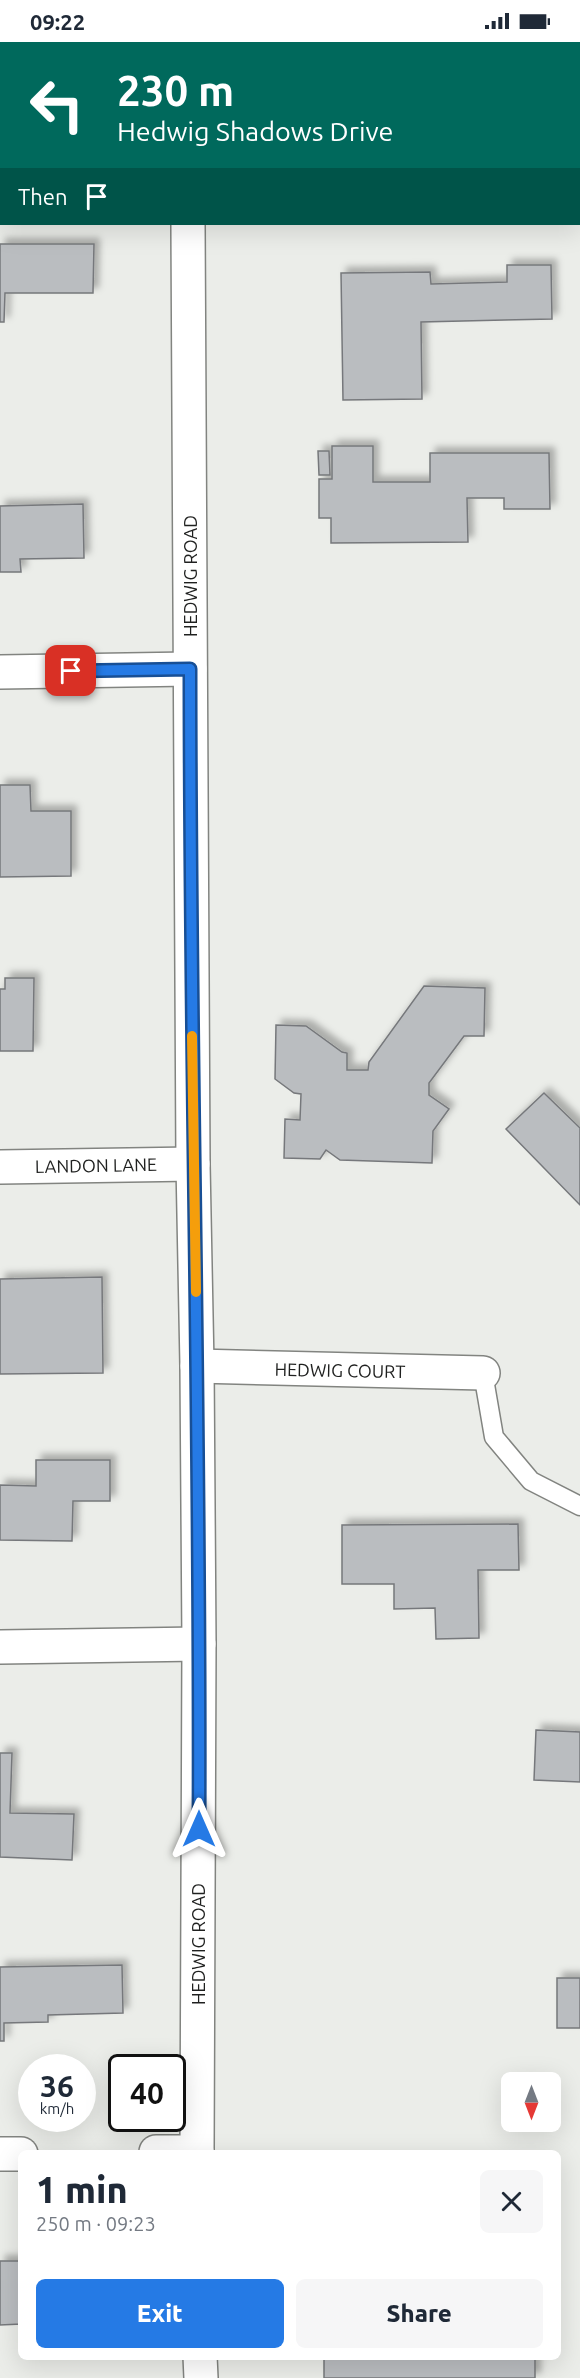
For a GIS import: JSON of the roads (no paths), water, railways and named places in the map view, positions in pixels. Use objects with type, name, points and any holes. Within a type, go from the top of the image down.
[{"type":"street","name":"HEDWIG ROAD","points":[[188,225],[193,1164],[199,1644],[197,2150]]},
{"type":"street","points":[[0,672],[190,669]]},
{"type":"street","name":"LANDON LANE","points":[[0,1167],[193,1164]]},
{"type":"street","name":"HEDWIG COURT","points":[[197,1366],[483,1373]]},
{"type":"street","points":[[0,1647],[199,1644]]},
{"type":"street","points":[[0,2154],[18,2154]]},
{"type":"street","points":[[200,2360],[201,2378]]},
{"type":"lane","points":[[483,1373],[494,1437],[531,1481],[580,1506]]}]
